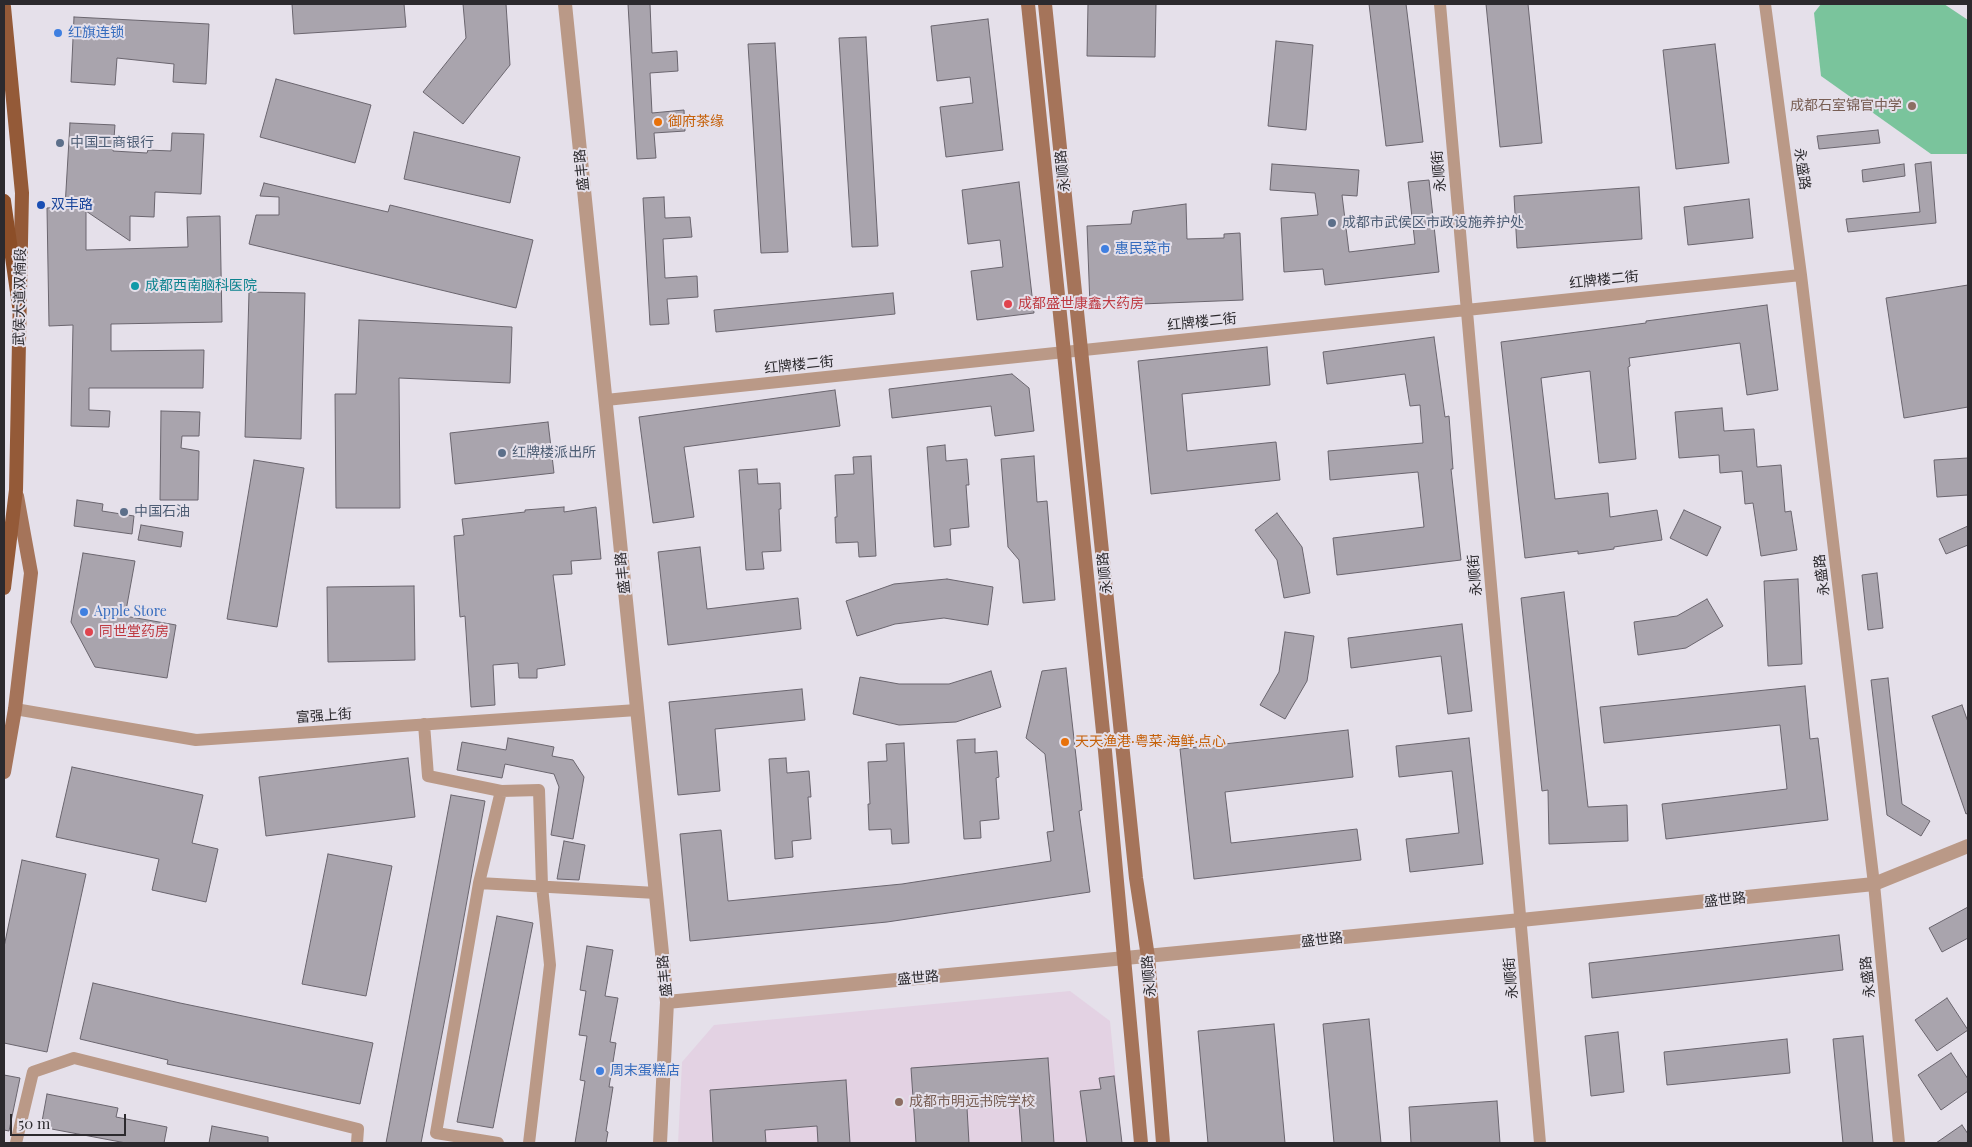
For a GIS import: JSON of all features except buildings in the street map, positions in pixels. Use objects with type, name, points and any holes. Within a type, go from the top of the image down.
[{"type":"highway","points":[[4,201],[20,306]]},
{"type":"main road","points":[[1028,4],[1125,959],[1141,1143]]},
{"type":"main road","name":"永顺路","points":[[1045,4],[1083,350],[1136,878],[1148,957],[1164,1143]]},
{"type":"main road","name":"武侯大道双楠段","points":[[4,7],[22,193],[16,490],[4,588]]},
{"type":"main road","points":[[4,772],[15,709],[31,573],[16,490]]},
{"type":"street","name":"盛丰路","points":[[565,4],[668,1002],[660,1143]]},
{"type":"street","name":"永顺街","points":[[1440,4],[1540,1143]]},
{"type":"street","name":"永盛路","points":[[1765,4],[1801,275],[1874,884],[1899,1143]]},
{"type":"street","name":"红牌楼二街","points":[[606,400],[1801,275]]},
{"type":"street","name":"富强上街","points":[[15,709],[196,740],[637,710]]},
{"type":"street","points":[[424,724],[428,776],[501,791],[539,790],[542,886],[550,965],[529,1143]]},
{"type":"street","points":[[498,1143],[436,1133],[479,883],[501,791]]},
{"type":"street","name":"盛世路","points":[[668,1002],[1148,957],[1874,884],[1968,846]]},
{"type":"street","points":[[479,883],[656,893]]},
{"type":"street","points":[[16,1143],[33,1072],[74,1058],[358,1129],[357,1143]]},
{"type":"shaded area","name":"成都市明远书院学校","points":[[1070,991],[1110,1021],[1122,1143],[678,1143],[682,1062],[714,1025]]},
{"type":"green space","name":"成都石室锦官中学","points":[[1821,4],[1944,4],[1968,20],[1968,154],[1931,154],[1821,76],[1814,13]]},
{"type":"place","name":"红旗连锁","points":[[58,33]]},
{"type":"place","name":"成都石室锦官中学","points":[[1912,106]]},
{"type":"place","name":"御府茶缘","points":[[658,122]]},
{"type":"place","name":"中国工商银行","points":[[60,143]]},
{"type":"place","name":"双丰路","points":[[41,205]]},
{"type":"place","name":"成都市武侯区市政设施养护处","points":[[1332,223]]},
{"type":"place","name":"惠民菜市","points":[[1105,249]]},
{"type":"place","name":"成都西南脑科医院","points":[[135,286]]},
{"type":"place","name":"成都盛世康鑫大药房","points":[[1008,304]]},
{"type":"place","name":"红牌楼派出所","points":[[502,453]]},
{"type":"place","name":"中国石油","points":[[124,512]]},
{"type":"place","name":"Apple Store","points":[[84,612]]},
{"type":"place","name":"同世堂药房","points":[[89,632]]},
{"type":"place","name":"天天渔港·粤菜·海鲜·点心","points":[[1065,742]]},
{"type":"place","name":"周末蛋糕店","points":[[600,1071]]},
{"type":"place","name":"成都市明远书院学校","points":[[899,1102]]}]
